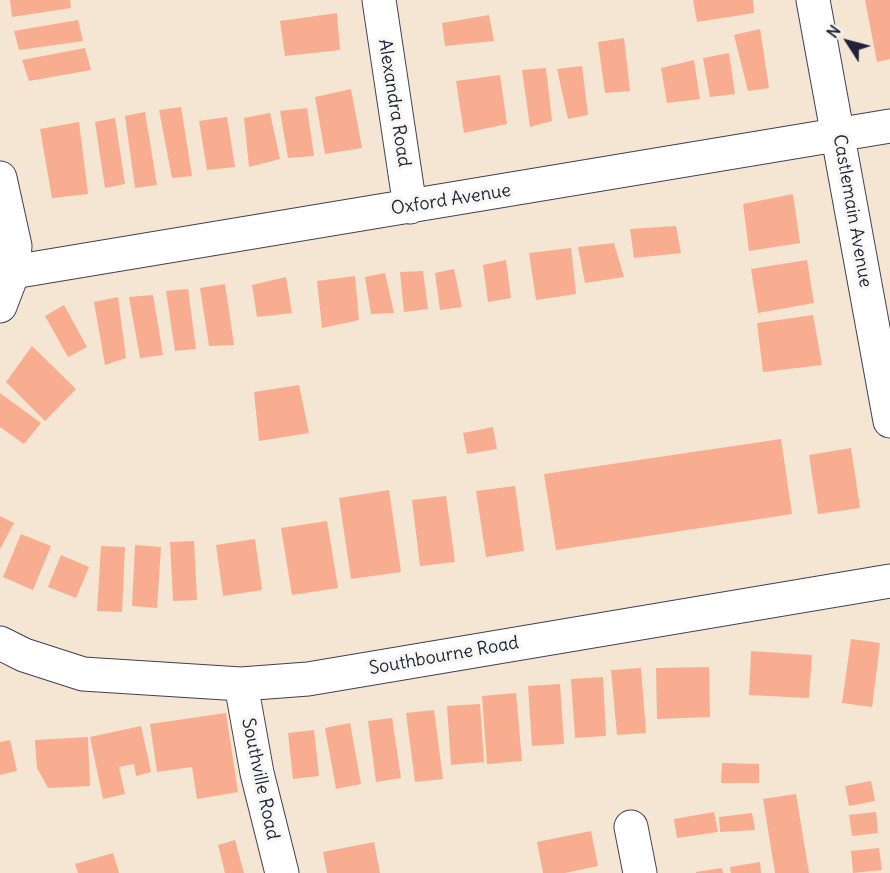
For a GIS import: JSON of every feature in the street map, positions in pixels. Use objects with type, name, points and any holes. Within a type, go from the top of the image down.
[{"type":"street","name":"Alexandra Road","points":[[379,0],[410,207]]},
{"type":"street","name":"Castlemain Avenue","points":[[813,0],[890,422]]},
{"type":"street","name":"Oxford Avenue","points":[[13,272],[890,126]]},
{"type":"street","points":[[0,177],[15,246],[13,272],[0,306]]},
{"type":"street","name":"Southbourne Road","points":[[0,643],[24,655],[83,674],[241,684],[308,679],[890,581]]},
{"type":"street","name":"Southville Road","points":[[241,684],[257,773],[282,873]]},
{"type":"street","points":[[631,827],[640,873]]},
{"type":"building","points":[[10,0],[70,0],[71,8],[12,17]]},
{"type":"building","points":[[693,0],[753,0],[754,13],[697,22]]},
{"type":"building","points":[[865,0],[890,0],[890,59],[877,62]]},
{"type":"building","points":[[337,13],[340,50],[285,56],[280,21]]},
{"type":"building","points":[[489,15],[494,41],[445,46],[442,23]]},
{"type":"building","points":[[78,20],[83,41],[19,50],[14,31]]},
{"type":"building","points":[[760,29],[769,88],[748,91],[734,35]]},
{"type":"building","points":[[624,38],[630,91],[605,93],[598,42]]},
{"type":"building","points":[[85,48],[91,70],[29,81],[22,60]]},
{"type":"building","points":[[729,53],[735,94],[710,97],[703,58]]},
{"type":"building","points":[[694,60],[700,99],[667,103],[661,68]]},
{"type":"building","points":[[582,66],[588,115],[568,119],[557,69]]},
{"type":"building","points":[[546,68],[552,121],[530,127],[522,70]]},
{"type":"building","points":[[500,75],[507,124],[464,133],[456,81]]},
{"type":"building","points":[[351,89],[362,148],[325,154],[315,97]]},
{"type":"building","points":[[181,107],[192,176],[172,178],[159,110]]},
{"type":"building","points":[[307,108],[314,156],[288,158],[280,111]]},
{"type":"building","points":[[145,112],[157,185],[135,188],[125,116]]},
{"type":"building","points":[[270,113],[280,159],[249,167],[244,118]]},
{"type":"building","points":[[227,117],[235,167],[207,170],[199,121]]},
{"type":"building","points":[[115,118],[125,184],[105,188],[95,122]]},
{"type":"building","points":[[79,122],[88,194],[52,198],[40,129]]},
{"type":"building","points":[[793,194],[800,243],[749,251],[743,204]]},
{"type":"building","points":[[676,226],[681,253],[634,258],[630,229]]},
{"type":"building","points":[[614,243],[624,277],[585,283],[578,247]]},
{"type":"building","points":[[571,248],[576,294],[536,300],[529,253]]},
{"type":"building","points":[[506,260],[511,298],[488,302],[483,265]]},
{"type":"building","points":[[807,260],[814,303],[758,313],[751,269]]},
{"type":"building","points":[[454,269],[462,307],[440,310],[435,273]]},
{"type":"building","points":[[423,271],[428,309],[404,312],[400,272]]},
{"type":"building","points":[[385,273],[394,313],[371,314],[365,277]]},
{"type":"building","points":[[355,276],[359,320],[322,328],[317,281]]},
{"type":"building","points":[[286,277],[292,313],[257,317],[252,285]]},
{"type":"building","points":[[225,284],[234,345],[209,346],[200,288]]},
{"type":"building","points":[[188,289],[196,349],[175,351],[166,291]]},
{"type":"building","points":[[153,295],[163,355],[140,358],[129,297]]},
{"type":"building","points":[[118,297],[126,358],[105,365],[94,302]]},
{"type":"building","points":[[64,305],[87,347],[68,357],[45,316]]},
{"type":"building","points":[[813,315],[822,365],[763,372],[757,323]]},
{"type":"building","points":[[32,346],[76,389],[45,421],[6,382]]},
{"type":"building","points":[[299,385],[309,433],[259,441],[254,392]]},
{"type":"building","points":[[0,393],[41,423],[24,444],[0,427]]},
{"type":"building","points":[[493,427],[497,449],[467,454],[463,433]]},
{"type":"building","points":[[781,439],[792,514],[556,550],[544,474]]},
{"type":"building","points":[[851,448],[860,508],[818,514],[809,455]]},
{"type":"building","points":[[515,486],[524,551],[486,557],[476,491]]},
{"type":"building","points":[[389,490],[401,572],[351,579],[339,498]]},
{"type":"building","points":[[446,496],[455,562],[420,566],[412,500]]},
{"type":"building","points":[[0,516],[14,523],[0,549]]},
{"type":"building","points":[[327,521],[338,588],[292,595],[281,528]]},
{"type":"building","points":[[21,534],[51,546],[33,590],[3,577]]},
{"type":"building","points":[[255,539],[262,590],[223,596],[216,545]]},
{"type":"building","points":[[194,541],[197,600],[173,601],[170,542]]},
{"type":"building","points":[[135,545],[161,547],[157,608],[132,606]]},
{"type":"building","points":[[101,546],[125,547],[122,612],[97,611]]},
{"type":"building","points":[[61,555],[89,567],[76,598],[48,587]]},
{"type":"building","points":[[851,639],[880,643],[872,707],[842,703]]},
{"type":"building","points":[[751,651],[812,655],[809,698],[749,695]]},
{"type":"building","points":[[709,667],[710,717],[657,719],[656,668]]},
{"type":"building","points":[[641,668],[646,733],[617,735],[611,670]]},
{"type":"building","points":[[603,677],[606,736],[575,738],[571,679]]},
{"type":"building","points":[[560,684],[564,744],[532,746],[528,686]]},
{"type":"building","points":[[516,693],[522,761],[487,764],[482,696]]},
{"type":"building","points":[[480,704],[484,762],[451,765],[447,706]]},
{"type":"building","points":[[434,710],[443,779],[415,782],[406,713]]},
{"type":"building","points":[[226,713],[238,792],[197,799],[192,767],[157,772],[150,724]]},
{"type":"building","points":[[392,718],[401,778],[376,782],[368,721]]},
{"type":"building","points":[[350,723],[361,784],[336,789],[325,728]]},
{"type":"building","points":[[141,726],[151,772],[136,776],[134,764],[119,767],[125,794],[103,799],[90,737]]},
{"type":"building","points":[[314,730],[319,776],[293,779],[288,733]]},
{"type":"building","points":[[88,737],[90,786],[48,788],[37,768],[35,740]]},
{"type":"building","points":[[10,740],[17,771],[0,775],[0,742]]},
{"type":"building","points":[[722,763],[759,764],[759,783],[721,783]]},
{"type":"building","points":[[871,781],[875,801],[849,806],[845,786]]},
{"type":"building","points":[[796,794],[809,873],[775,873],[763,799]]},
{"type":"building","points":[[714,812],[718,832],[677,838],[674,819]]},
{"type":"building","points":[[876,812],[878,833],[852,836],[849,815]]},
{"type":"building","points":[[752,813],[755,830],[720,832],[719,817]]},
{"type":"building","points":[[591,831],[598,866],[565,873],[543,873],[537,842]]},
{"type":"building","points":[[235,840],[244,873],[225,873],[218,845]]},
{"type":"building","points":[[374,842],[380,873],[327,873],[323,852]]},
{"type":"building","points":[[879,848],[882,870],[853,873],[851,851]]},
{"type":"building","points":[[113,853],[119,873],[78,873],[75,864]]},
{"type":"building","points":[[760,862],[761,873],[731,873],[730,867]]},
{"type":"building","points":[[722,868],[723,873],[696,873],[696,872]]}]
